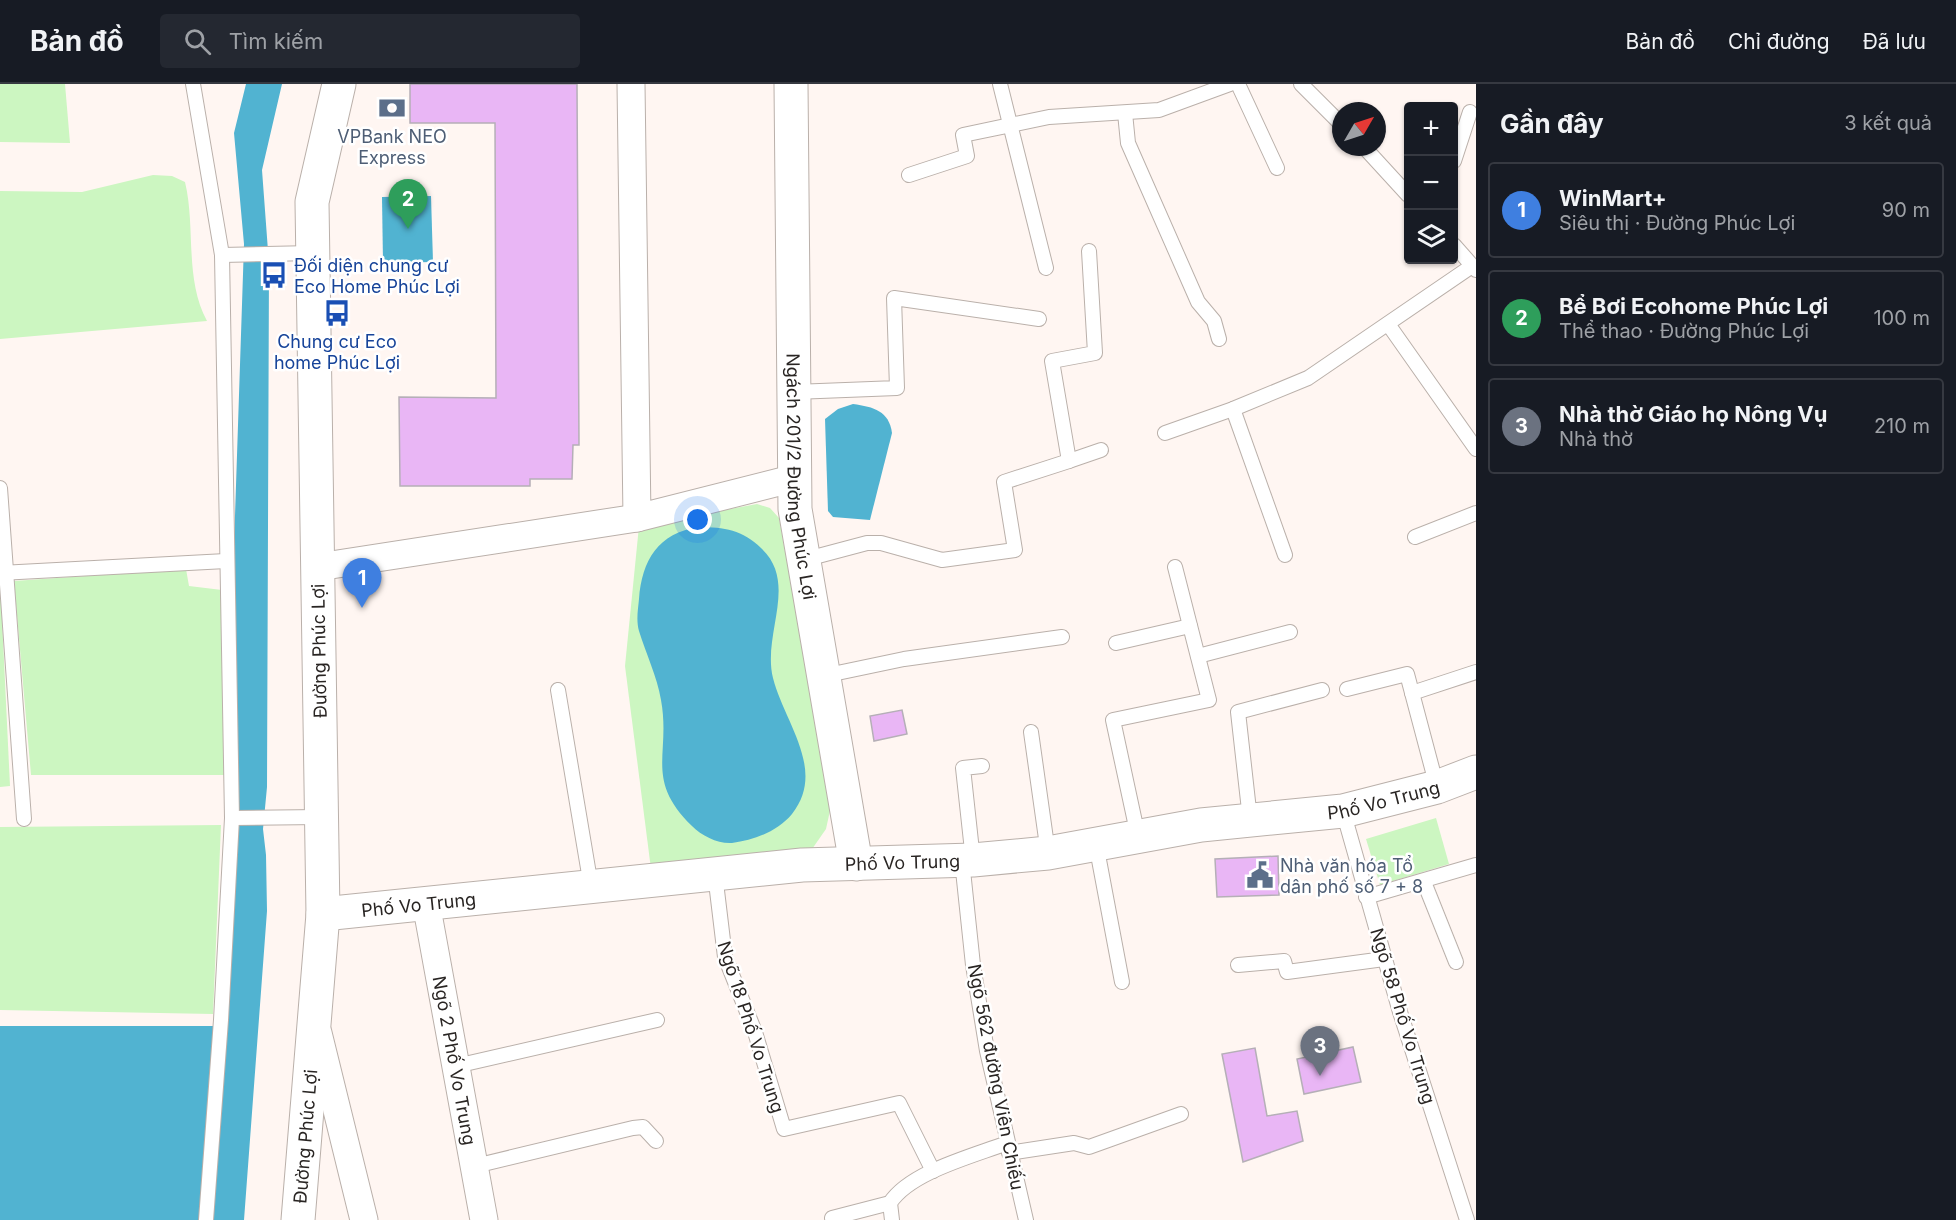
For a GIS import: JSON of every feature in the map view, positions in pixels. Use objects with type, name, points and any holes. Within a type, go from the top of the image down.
[{"type":"street","name":"Đường Phúc Lợi","points":[[298,1220],[322,914],[312,202],[339,84]]},
{"type":"street","points":[[631,84],[637,518]]},
{"type":"street","name":"Ngách 201/2 Đường Phúc Lợi","points":[[791,84],[795,509],[856,864]]},
{"type":"street","points":[[318,567],[637,518],[795,478]]},
{"type":"street","name":"Phố Vo Trung","points":[[322,914],[802,865],[968,861],[1048,853],[1138,836],[1250,819],[1343,811],[1437,787],[1476,772]]},
{"type":"street","name":"Ngõ 2 Phố Vo Trung","points":[[426,903],[484,1220]]},
{"type":"street","points":[[314,1018],[364,1220]]},
{"type":"lane","points":[[193,84],[222,255],[226,561],[233,818],[206,1220]]},
{"type":"lane","points":[[999,84],[1046,268]]},
{"type":"lane","points":[[909,175],[967,156],[963,135],[1049,117],[1159,110],[1230,84]]},
{"type":"lane","points":[[1238,84],[1277,168]]},
{"type":"lane","points":[[1301,84],[1332,115]]},
{"type":"lane","points":[[1456,156],[1470,112]]},
{"type":"lane","points":[[1125,113],[1128,143],[1198,302],[1214,321],[1219,339]]},
{"type":"lane","points":[[1375,156],[1402,178]]},
{"type":"lane","points":[[1165,433],[1233,410],[1308,378],[1474,268],[1458,250]]},
{"type":"lane","points":[[1069,460],[1052,362],[1095,352],[1089,251]]},
{"type":"lane","points":[[222,255],[313,253]]},
{"type":"lane","points":[[794,392],[897,388],[894,298],[1039,320]]},
{"type":"lane","points":[[1388,324],[1476,449]]},
{"type":"lane","points":[[1233,410],[1286,555]]},
{"type":"lane","points":[[803,560],[867,543],[881,543],[942,560],[1015,549],[1004,482],[1101,450]]},
{"type":"lane","points":[[0,488],[3,573],[24,819]]},
{"type":"lane","points":[[1415,537],[1476,513]]},
{"type":"lane","points":[[3,573],[226,561]]},
{"type":"lane","points":[[1138,836],[1113,720],[1209,700],[1175,567]]},
{"type":"lane","points":[[1116,643],[1190,626]]},
{"type":"lane","points":[[1198,656],[1290,632]]},
{"type":"lane","points":[[823,676],[904,659],[1062,637]]},
{"type":"lane","points":[[1412,693],[1476,672]]},
{"type":"lane","points":[[1347,689],[1407,674],[1437,787]]},
{"type":"lane","points":[[558,690],[591,886]]},
{"type":"lane","points":[[1250,819],[1238,712],[1322,690]]},
{"type":"lane","points":[[1031,732],[1048,853]]},
{"type":"lane","name":"Ngõ 562 đường Viên Chiếu","points":[[982,766],[963,768],[973,965],[1008,1148],[1026,1220]]},
{"type":"lane","name":"Ngõ 58 Phố Vo Trung","points":[[1343,811],[1384,959],[1467,1220]]},
{"type":"lane","points":[[233,818],[321,817]]},
{"type":"lane","points":[[1096,844],[1122,982]]},
{"type":"lane","points":[[1366,897],[1476,866]]},
{"type":"lane","name":"Ngõ 18 Phố Vo Trung","points":[[715,874],[725,957],[755,1032],[784,1129],[899,1103],[933,1171]]},
{"type":"lane","points":[[1424,882],[1456,962]]},
{"type":"lane","points":[[1238,965],[1284,961],[1287,972],[1384,959]]},
{"type":"lane","points":[[456,1066],[657,1020]]},
{"type":"lane","points":[[832,1218],[890,1203],[895,1196],[933,1171],[1008,1148],[1074,1143],[1089,1147],[1181,1114]]},
{"type":"lane","points":[[475,1166],[633,1128],[643,1127],[656,1141]]},
{"type":"lane","points":[[890,1203],[892,1220]]},
{"type":"green space","points":[[0,84],[65,84],[70,143],[0,142]]},
{"type":"green space","points":[[153,175],[172,176],[185,182],[195,288],[207,321],[0,339],[0,191],[82,192]]},
{"type":"green space","points":[[757,504],[770,508],[779,518],[831,806],[826,829],[810,852],[651,869],[625,666],[639,526]]},
{"type":"green space","points":[[186,569],[189,586],[222,590],[225,775],[31,775],[14,581]]},
{"type":"green space","points":[[0,577],[10,786],[0,787]]},
{"type":"green space","points":[[1436,818],[1449,864],[1380,885],[1366,839]]},
{"type":"green space","points":[[221,825],[213,1014],[0,1010],[0,827]]},
{"type":"water","points":[[246,84],[282,84],[262,170],[269,264],[267,787],[263,829],[267,911],[244,1220],[211,1220],[237,828],[233,576],[244,244],[234,133]]},
{"type":"water","points":[[431,196],[433,262],[383,263],[382,197]]},
{"type":"water","points":[[853,404],[879,411],[888,420],[892,433],[870,520],[833,517],[828,511],[825,419],[838,409]]},
{"type":"water","points":[[699,527],[740,533],[761,548],[772,562],[779,593],[772,644],[773,678],[800,746],[804,763],[805,780],[802,797],[792,814],[765,834],[732,843],[716,841],[696,830],[677,809],[668,794],[662,766],[661,700],[638,623],[641,585],[648,561],[663,542],[673,535]]},
{"type":"water","points":[[0,1026],[215,1026],[201,1220],[0,1220]]},
{"type":"building","points":[[410,84],[577,84],[579,445],[573,445],[572,479],[530,479],[530,486],[400,486],[399,397],[496,398],[495,123],[410,123]]},
{"type":"building","points":[[902,710],[907,734],[874,741],[870,716]]},
{"type":"building","points":[[1278,856],[1279,895],[1217,897],[1215,859]]},
{"type":"building","points":[[1353,1047],[1361,1082],[1304,1094],[1297,1059]]},
{"type":"building","points":[[1255,1048],[1267,1116],[1297,1111],[1303,1141],[1243,1162],[1222,1054]]},
{"type":"place","name":"VPBank NEO Express","points":[[392,108]]},
{"type":"place","name":"Bể Bơi Ecohome Phúc Lợi","points":[[408,229]]},
{"type":"place","name":"Đối diện chung cư Eco Home Phúc Lợi","points":[[274,275]]},
{"type":"place","name":"Chung cư Eco home Phúc Lợi","points":[[337,313]]},
{"type":"place","name":"WinMart+","points":[[362,608]]},
{"type":"place","name":"Nhà văn hóa Tổ dân phố số 7 + 8","points":[[1260,875]]},
{"type":"place","name":"Nhà thờ Giáo họ Nông Vụ","points":[[1320,1076]]}]
